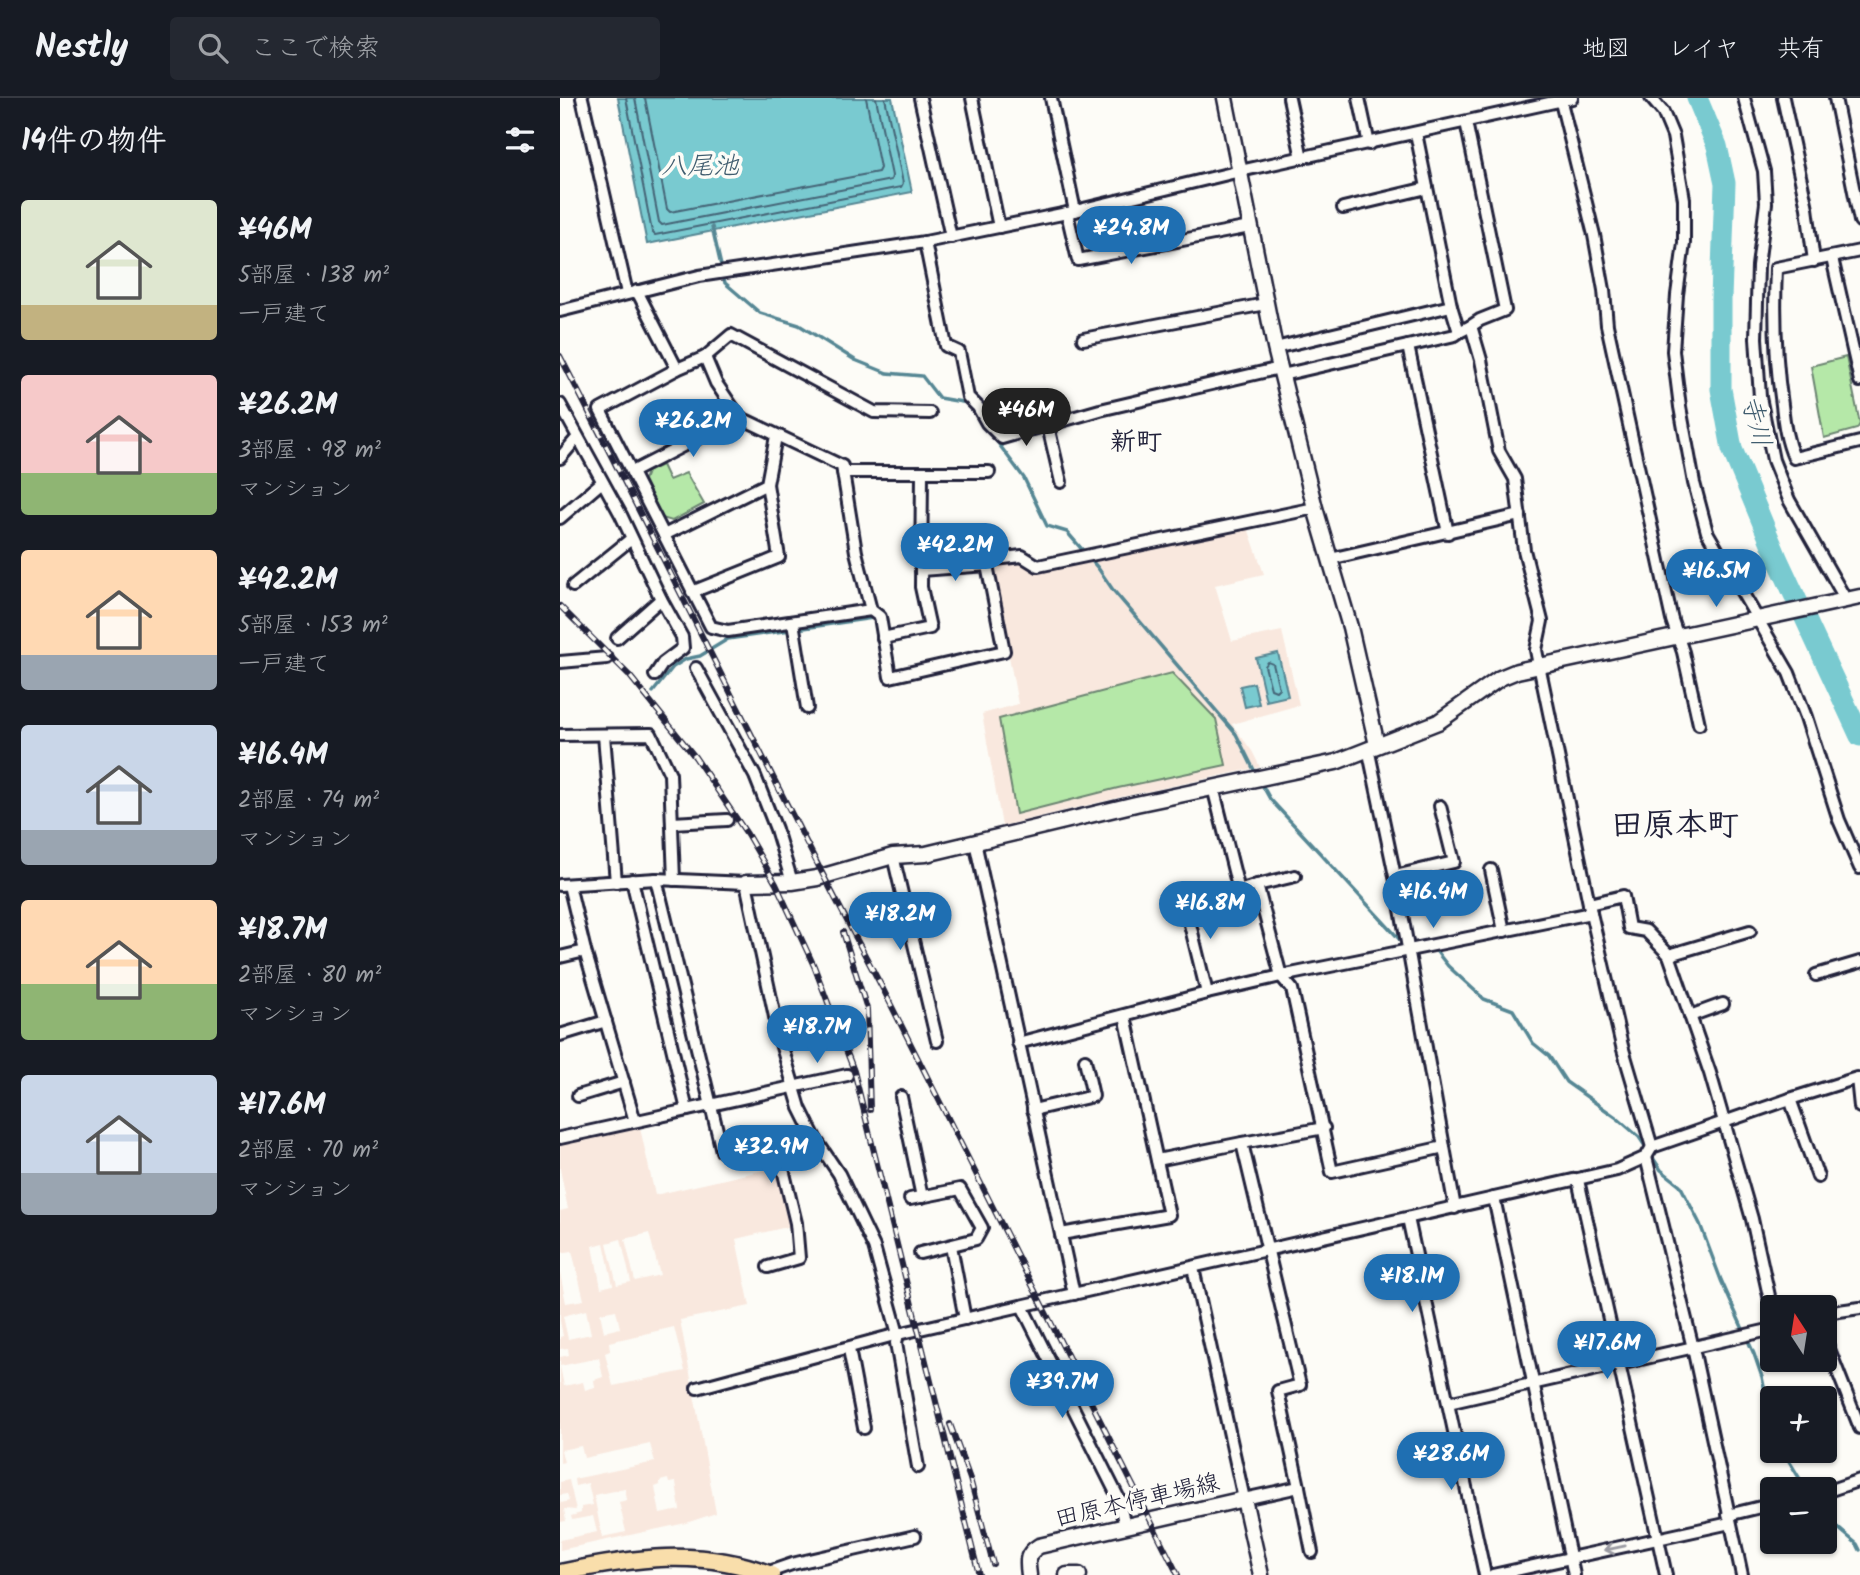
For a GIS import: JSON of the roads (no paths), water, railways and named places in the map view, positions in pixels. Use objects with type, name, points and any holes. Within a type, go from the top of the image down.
[{"type":"main road","points":[[560,1573],[634,1559],[678,1557],[733,1563],[769,1574]]},
{"type":"street","points":[[582,98],[632,292],[677,369]]},
{"type":"street","points":[[920,98],[951,237]]},
{"type":"street","points":[[972,98],[999,227]]},
{"type":"street","points":[[1051,98],[1078,260],[1250,228]]},
{"type":"street","points":[[1225,98],[1275,348],[1315,508],[1350,627],[1455,1208]]},
{"type":"street","points":[[1289,98],[1302,158]]},
{"type":"street","points":[[1359,98],[1369,144]]},
{"type":"street","points":[[1651,98],[1663,113],[1673,136],[1684,199],[1684,243],[1673,351],[1694,483],[1707,531],[1760,618],[1789,673],[1839,820],[1860,868]]},
{"type":"street","points":[[635,1121],[564,885],[656,879],[792,882],[817,878],[893,856],[926,854],[1336,762],[1438,722],[1500,678],[1539,665],[1849,599],[1789,500],[1773,460],[1760,397],[1756,338],[1764,172],[1744,98]]},
{"type":"street","points":[[1783,98],[1807,208],[1814,261]]},
{"type":"street","points":[[1835,98],[1860,222]]},
{"type":"street","points":[[560,310],[699,275],[925,242],[1071,212],[1240,171],[1565,99],[1604,290],[1607,325],[1699,724]]},
{"type":"street","points":[[925,242],[947,346],[959,352],[968,397],[1002,438],[1100,410],[1455,335],[1480,320],[1505,310],[1466,122]]},
{"type":"street","points":[[1416,133],[1451,306],[1459,332]]},
{"type":"street","points":[[1343,208],[1427,188]]},
{"type":"street","points":[[1860,251],[1776,268],[1775,358],[1787,442],[1794,458],[1860,442]]},
{"type":"street","points":[[1832,258],[1860,381]]},
{"type":"street","points":[[1083,339],[1265,304]]},
{"type":"street","points":[[1275,348],[1451,306]]},
{"type":"street","points":[[1471,326],[1481,360],[1499,452],[1515,479],[1524,550],[1542,621],[1536,650],[1539,665],[1622,1046],[1652,1147]]},
{"type":"street","points":[[871,610],[793,627],[728,631],[710,627],[600,410],[705,357],[731,335],[874,412],[930,413]]},
{"type":"street","points":[[1408,346],[1448,533]]},
{"type":"street","points":[[705,357],[716,383],[739,417],[842,466],[856,552],[871,610],[880,617],[890,677],[1004,651],[986,560],[1022,556],[1038,566],[1315,508]]},
{"type":"street","points":[[560,404],[621,515],[682,637],[683,648],[663,663],[655,675]]},
{"type":"street","points":[[632,472],[739,417]]},
{"type":"street","points":[[1048,426],[1061,482]]},
{"type":"street","points":[[692,592],[779,557],[767,484],[776,436]]},
{"type":"street","points":[[560,458],[577,438]]},
{"type":"street","points":[[843,472],[989,472]]},
{"type":"street","points":[[883,638],[930,628],[921,587],[922,473]]},
{"type":"street","points":[[560,518],[602,482]]},
{"type":"street","points":[[664,535],[767,484]]},
{"type":"street","points":[[1330,559],[1520,515]]},
{"type":"street","points":[[573,586],[631,538]]},
{"type":"street","points":[[921,570],[987,565]]},
{"type":"street","points":[[617,638],[661,598]]},
{"type":"street","points":[[793,627],[807,708]]},
{"type":"street","points":[[560,662],[607,658]]},
{"type":"street","points":[[696,668],[755,776],[776,829],[792,882]]},
{"type":"street","points":[[560,736],[651,734],[670,774],[674,880]]},
{"type":"street","points":[[604,735],[616,882]]},
{"type":"street","points":[[1213,788],[1239,891],[1295,876]]},
{"type":"street","points":[[1395,876],[1454,862],[1440,806]]},
{"type":"street","points":[[672,823],[727,820]]},
{"type":"street","points":[[975,842],[1074,1294]]},
{"type":"street","points":[[893,856],[937,1041]]},
{"type":"street","points":[[1491,870],[1504,931]]},
{"type":"street","points":[[656,879],[722,1151]]},
{"type":"street","points":[[632,880],[687,1110]]},
{"type":"street","points":[[746,883],[780,1040],[793,1086],[816,1140],[839,1174],[874,1247],[898,1334],[896,1343],[918,1467]]},
{"type":"street","points":[[1256,885],[1281,976],[1292,989],[1332,1172],[1444,1147]]},
{"type":"street","points":[[1183,896],[1206,993]]},
{"type":"street","points":[[1018,1042],[1206,993],[1408,946],[1504,931],[1623,897],[1629,928],[1646,931],[1669,954],[1724,1122],[1752,1219],[1769,1295]]},
{"type":"street","points":[[1669,954],[1750,931]]},
{"type":"street","points":[[560,957],[585,951]]},
{"type":"street","points":[[1816,975],[1860,962]]},
{"type":"street","points":[[1690,1016],[1723,1004]]},
{"type":"street","points":[[1061,1234],[1169,1215],[1125,1016]]},
{"type":"street","points":[[560,1035],[606,1021]]},
{"type":"street","points":[[1033,1110],[1093,1096],[1085,1060]]},
{"type":"street","points":[[560,1138],[847,1075]]},
{"type":"street","points":[[697,1388],[898,1334],[1617,1171],[1646,1157],[1652,1147],[1857,1078],[1860,1107]]},
{"type":"street","points":[[578,1096],[624,1082]]},
{"type":"street","points":[[901,1097],[922,1197]]},
{"type":"street","points":[[1790,1099],[1818,1177]]},
{"type":"street","points":[[1157,1160],[1324,1128]]},
{"type":"street","points":[[768,1266],[799,1258],[796,1223],[782,1165],[789,1151],[802,1149],[816,1140]]},
{"type":"street","points":[[1242,1143],[1300,1385],[1278,1391],[1312,1552]]},
{"type":"street","points":[[1646,1157],[1693,1348],[1742,1575]]},
{"type":"street","points":[[1578,1180],[1666,1575]]},
{"type":"street","points":[[910,1199],[960,1189],[982,1228],[976,1239],[920,1253]]},
{"type":"street","points":[[1494,1198],[1574,1575]]},
{"type":"street","points":[[1408,1218],[1485,1575]]},
{"type":"street","points":[[951,1246],[965,1319]]},
{"type":"street","points":[[1193,1268],[1244,1499],[1299,1488]]},
{"type":"street","points":[[1022,1306],[1118,1497],[1125,1525]]},
{"type":"street","points":[[1838,1311],[1860,1308]]},
{"type":"street","points":[[1448,1403],[1760,1332]]},
{"type":"street","points":[[849,1349],[864,1428]]},
{"type":"street","points":[[1838,1372],[1860,1428]]},
{"type":"street","points":[[1837,1488],[1860,1480]]},
{"type":"street","name":"田原本停車場線","points":[[1029,1575],[1027,1558],[1030,1551],[1039,1546],[1244,1499],[1261,1575]]},
{"type":"street","points":[[1493,1575],[1658,1539],[1760,1508]]},
{"type":"street","points":[[769,1574],[792,1564],[915,1536]]},
{"type":"street","points":[[1068,1575],[1079,1575]]},
{"type":"water","name":"八尾池","points":[[618,98],[892,98],[912,192],[647,244]]},
{"type":"water","points":[[1278,653],[1288,696],[1266,701],[1256,658]]},
{"type":"water","points":[[1254,683],[1259,704],[1245,707],[1240,686]]},
{"type":"waterway","name":"寺川","points":[[1697,98],[1717,146],[1725,183],[1721,389],[1732,449],[1778,560],[1860,736]]},
{"type":"waterway","points":[[712,227],[725,283],[760,313],[799,325],[855,360],[887,373],[922,376],[939,398],[968,403],[977,415]]},
{"type":"waterway","points":[[992,435],[1024,478],[1047,526],[1067,532],[1098,568],[1113,590],[1236,734],[1256,774]]},
{"type":"waterway","points":[[653,692],[673,667],[686,659],[700,656],[728,639],[873,618],[876,620]]},
{"type":"waterway","points":[[1260,781],[1270,799],[1403,943],[1420,943]]},
{"type":"waterway","points":[[1433,947],[1448,966],[1484,999],[1513,1010],[1533,1043],[1549,1056],[1566,1082],[1617,1118],[1639,1137],[1647,1149]]},
{"type":"waterway","points":[[1651,1155],[1661,1170],[1680,1185],[1700,1224],[1754,1354],[1764,1386]]},
{"type":"waterway","points":[[1790,1463],[1799,1477]]},
{"type":"waterway","points":[[1837,1527],[1857,1544],[1860,1550]]},
{"type":"railway","points":[[560,356],[1178,1575]]},
{"type":"railway","points":[[560,606],[629,675],[695,757],[747,834],[776,884],[814,966],[854,1071],[979,1575]]},
{"type":"railway","points":[[843,932],[867,1009],[870,1110]]},
{"type":"railway","points":[[950,1424],[970,1479],[993,1564]]},
{"type":"district","name":"新町","points":[[1136,441]]},
{"type":"district","name":"田原本町","points":[[1675,824]]}]
